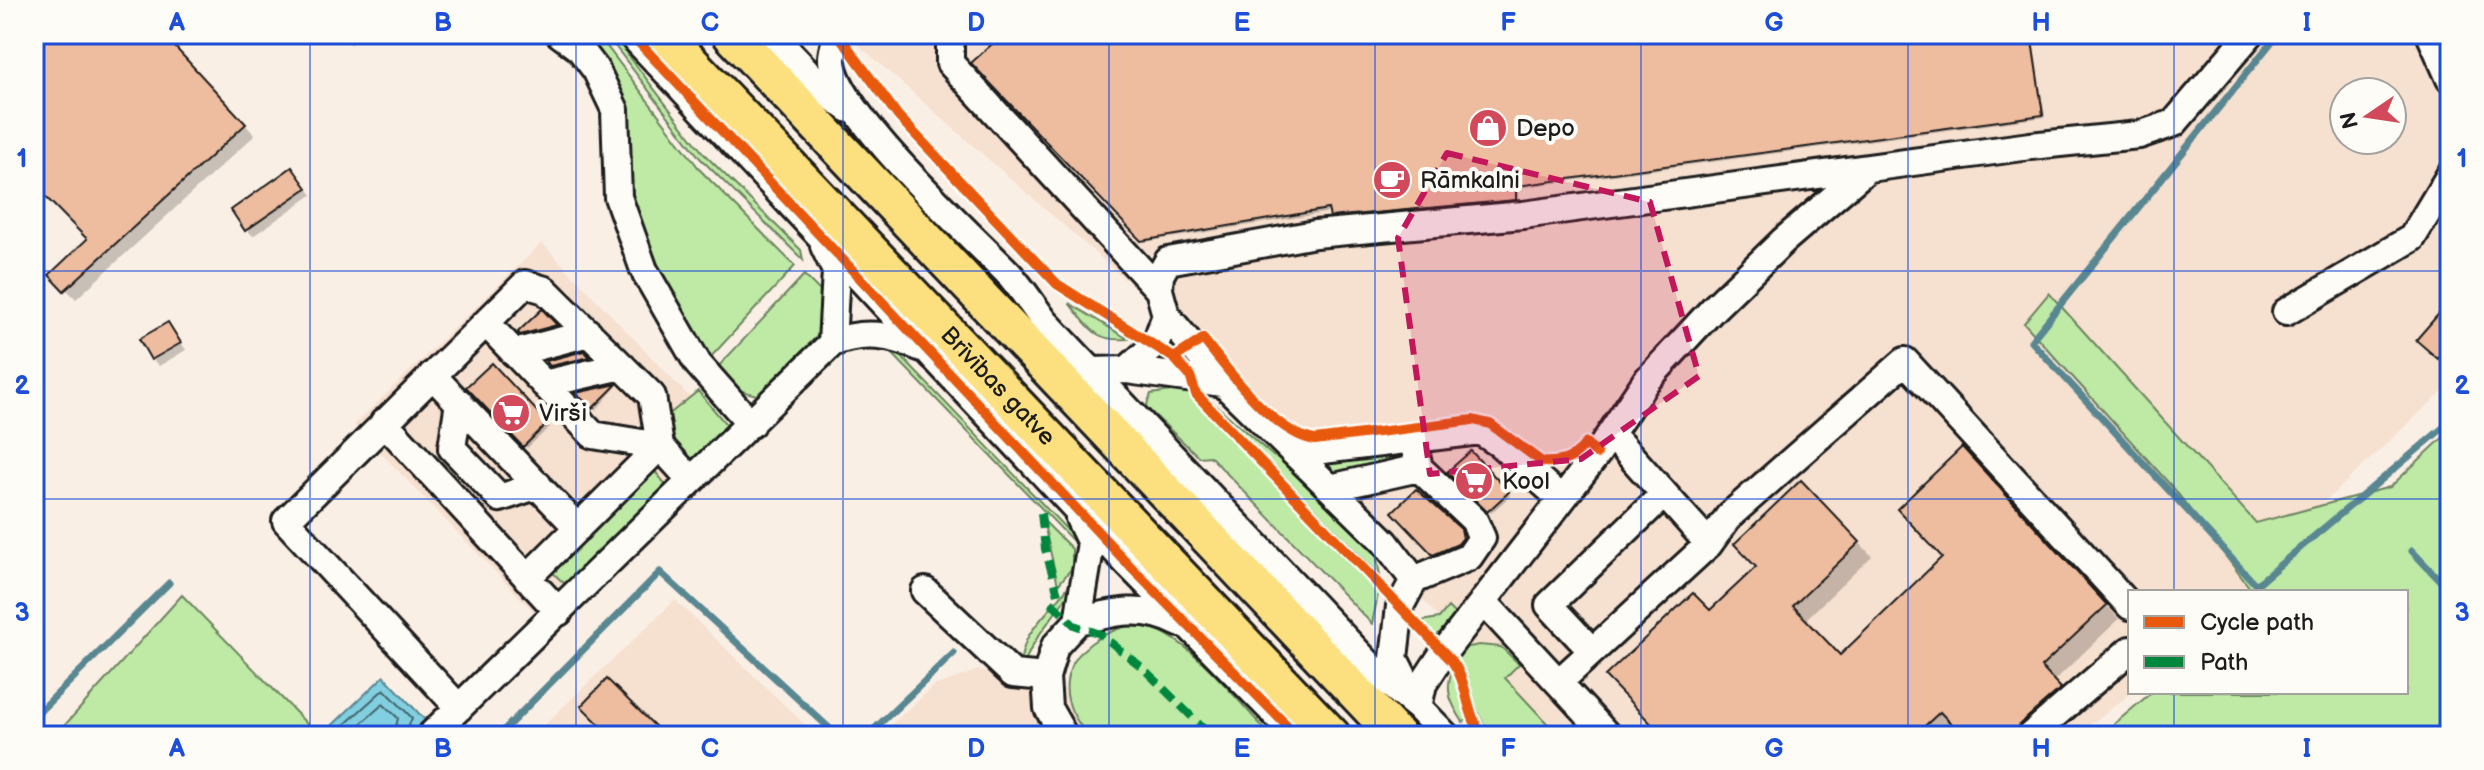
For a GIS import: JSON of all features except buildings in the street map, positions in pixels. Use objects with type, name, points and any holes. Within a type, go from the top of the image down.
[{"type":"highway","name":"Brīvības gatve","points":[[663,34],[1332,736]]},
{"type":"highway","name":"Brīvības gatve","points":[[731,34],[1397,736]]},
{"type":"street","points":[[560,34],[580,49],[596,70],[615,110],[618,197],[644,270],[698,364],[751,424]]},
{"type":"street","points":[[631,34],[925,350],[1192,631],[1297,736]]},
{"type":"street","points":[[772,34],[828,94],[865,121]]},
{"type":"street","points":[[838,34],[832,59],[837,78],[865,121],[941,208],[1010,275],[1045,322],[1381,677],[1418,707],[1446,736]]},
{"type":"street","points":[[950,34],[950,63],[1159,290]]},
{"type":"street","points":[[1414,580],[1385,542],[1298,453],[1274,436],[1223,383],[1166,315],[1159,290],[1160,275],[1168,261],[1315,234],[1523,215],[2139,135],[2174,123],[2250,34]]},
{"type":"street","points":[[2430,34],[2450,79]]},
{"type":"street","points":[[1418,707],[1423,684],[1611,434],[1646,381],[1714,308],[1783,241],[1867,169]]},
{"type":"street","points":[[2286,312],[2412,238],[2450,175]]},
{"type":"street","points":[[818,232],[836,271],[832,343]]},
{"type":"street","points":[[459,708],[286,521],[525,284],[545,290],[652,396],[660,446],[691,480]]},
{"type":"street","points":[[1127,370],[1155,345],[1166,315]]},
{"type":"street","points":[[486,323],[593,435],[660,446]]},
{"type":"street","points":[[514,353],[589,333]]},
{"type":"street","points":[[430,736],[832,343],[863,334],[888,336],[925,350]]},
{"type":"street","points":[[1559,682],[1709,544],[1729,516],[1905,361],[2128,604]]},
{"type":"street","points":[[544,384],[622,366]]},
{"type":"street","points":[[1092,371],[1127,370],[1223,383]]},
{"type":"street","points":[[432,375],[578,528]]},
{"type":"street","points":[[459,402],[452,448],[500,498],[538,485]]},
{"type":"street","points":[[384,422],[559,612]]},
{"type":"street","points":[[1298,453],[1480,431],[1500,444],[1561,499]]},
{"type":"street","points":[[1611,434],[1709,544]]},
{"type":"street","points":[[1413,440],[1419,468],[1474,520],[1482,538],[1469,557],[1414,580],[1400,606],[1394,658],[1418,707]]},
{"type":"street","points":[[527,578],[660,446]]},
{"type":"street","points":[[1330,488],[1419,468]]},
{"type":"street","points":[[1591,650],[1549,605],[1664,494]]},
{"type":"street","points":[[1064,736],[1048,708],[1046,677],[1055,646],[1078,621],[1091,543],[1072,504]]},
{"type":"street","points":[[925,591],[1013,674],[1046,677]]},
{"type":"street","points":[[1483,601],[1608,736]]},
{"type":"street","points":[[1078,621],[1122,610],[1147,611],[1192,631]]},
{"type":"street","points":[[2030,736],[2128,652]]},
{"type":"highlighted area","points":[[1447,153],[1650,202],[1699,376],[1581,459],[1430,474],[1398,238]]},
{"type":"shaded area","points":[[846,34],[2450,34],[2450,384],[2314,512],[2267,590],[2128,590],[2130,694],[2075,736],[1548,736],[1143,295]]},
{"type":"shaded area","points":[[542,243],[725,434],[537,615],[354,425]]},
{"type":"shaded area","points":[[675,600],[817,736],[533,736]]},
{"type":"shaded area","points":[[979,670],[1065,689],[1074,719],[1089,736],[879,736],[934,686]]},
{"type":"green space","points":[[578,34],[595,34],[602,40],[701,171],[795,266],[709,359],[672,301],[643,235],[632,191],[624,106],[619,87],[611,69]]},
{"type":"green space","points":[[606,34],[612,34],[704,154],[801,250],[803,260],[700,158]]},
{"type":"green space","points":[[804,275],[829,300],[818,342],[760,396],[731,388],[716,369]]},
{"type":"green space","points":[[2049,293],[2256,523],[2390,487],[2450,431],[2450,588],[2445,593],[2450,599],[2450,736],[2100,736],[2150,694],[2408,694],[2408,590],[2251,590],[2175,490],[2024,323]]},
{"type":"green space","points":[[1069,303],[1128,339],[1100,336]]},
{"type":"green space","points":[[886,347],[894,349],[1075,538],[1079,556],[1078,572],[1072,587],[1033,644],[1026,660],[1020,662],[1028,637],[1064,593],[1076,569],[1073,541]]},
{"type":"green space","points":[[1185,389],[1379,590],[1372,624],[1210,456],[1199,457],[1146,407],[1151,394]]},
{"type":"green space","points":[[698,391],[730,429],[691,467],[669,441],[667,416]]},
{"type":"green space","points":[[1207,397],[1273,456],[1290,462],[1376,553],[1380,576]]},
{"type":"green space","points":[[1403,452],[1392,469],[1334,475],[1322,465]]},
{"type":"green space","points":[[653,469],[671,491],[569,588],[549,569]]},
{"type":"green space","points":[[1043,520],[1072,549],[1072,568],[1058,585]]},
{"type":"green space","points":[[182,595],[308,725],[295,736],[55,736]]},
{"type":"green space","points":[[1448,607],[1457,616],[1439,640],[1421,621],[1439,618]]},
{"type":"green space","points":[[1127,626],[1157,630],[1188,649],[1271,736],[1089,736],[1068,701],[1070,669],[1078,655],[1091,643]]},
{"type":"green space","points":[[1479,645],[1501,647],[1519,664],[1505,678],[1559,736],[1492,736],[1480,717],[1466,677],[1455,657],[1459,649]]},
{"type":"green space","points":[[1452,671],[1460,683],[1469,720],[1463,722],[1450,698]]},
{"type":"water","points":[[384,676],[425,720],[408,736],[321,736]]},
{"type":"waterway","points":[[2278,34],[2031,341],[2256,585],[2450,422]]},
{"type":"waterway","points":[[2412,551],[2450,591]]},
{"type":"waterway","points":[[498,736],[660,572],[838,736]]},
{"type":"waterway","points":[[34,717],[169,583]]},
{"type":"waterway","points":[[867,736],[954,653]]},
{"type":"marked path","points":[[1041,513],[1045,549],[1058,594]]},
{"type":"marked path","points":[[1051,602],[1074,625],[1100,634],[1143,668],[1211,736]]},
{"type":"cycle path","points":[[631,34],[1129,565],[1297,736]]},
{"type":"cycle path","points":[[838,34],[898,116],[1057,284],[1174,358],[1190,376],[1196,394],[1452,661],[1483,736]]},
{"type":"cycle path","points":[[1174,358],[1203,339],[1268,414],[1299,435],[1315,440],[1473,420],[1490,424],[1542,462],[1567,459],[1586,443],[1597,454]]},
{"type":"place","name":"Depo","points":[[1488,128]]},
{"type":"place","name":"Rāmkalni","points":[[1392,180]]},
{"type":"place","name":"Virši","points":[[511,413]]},
{"type":"place","name":"Kool","points":[[1474,481]]}]
